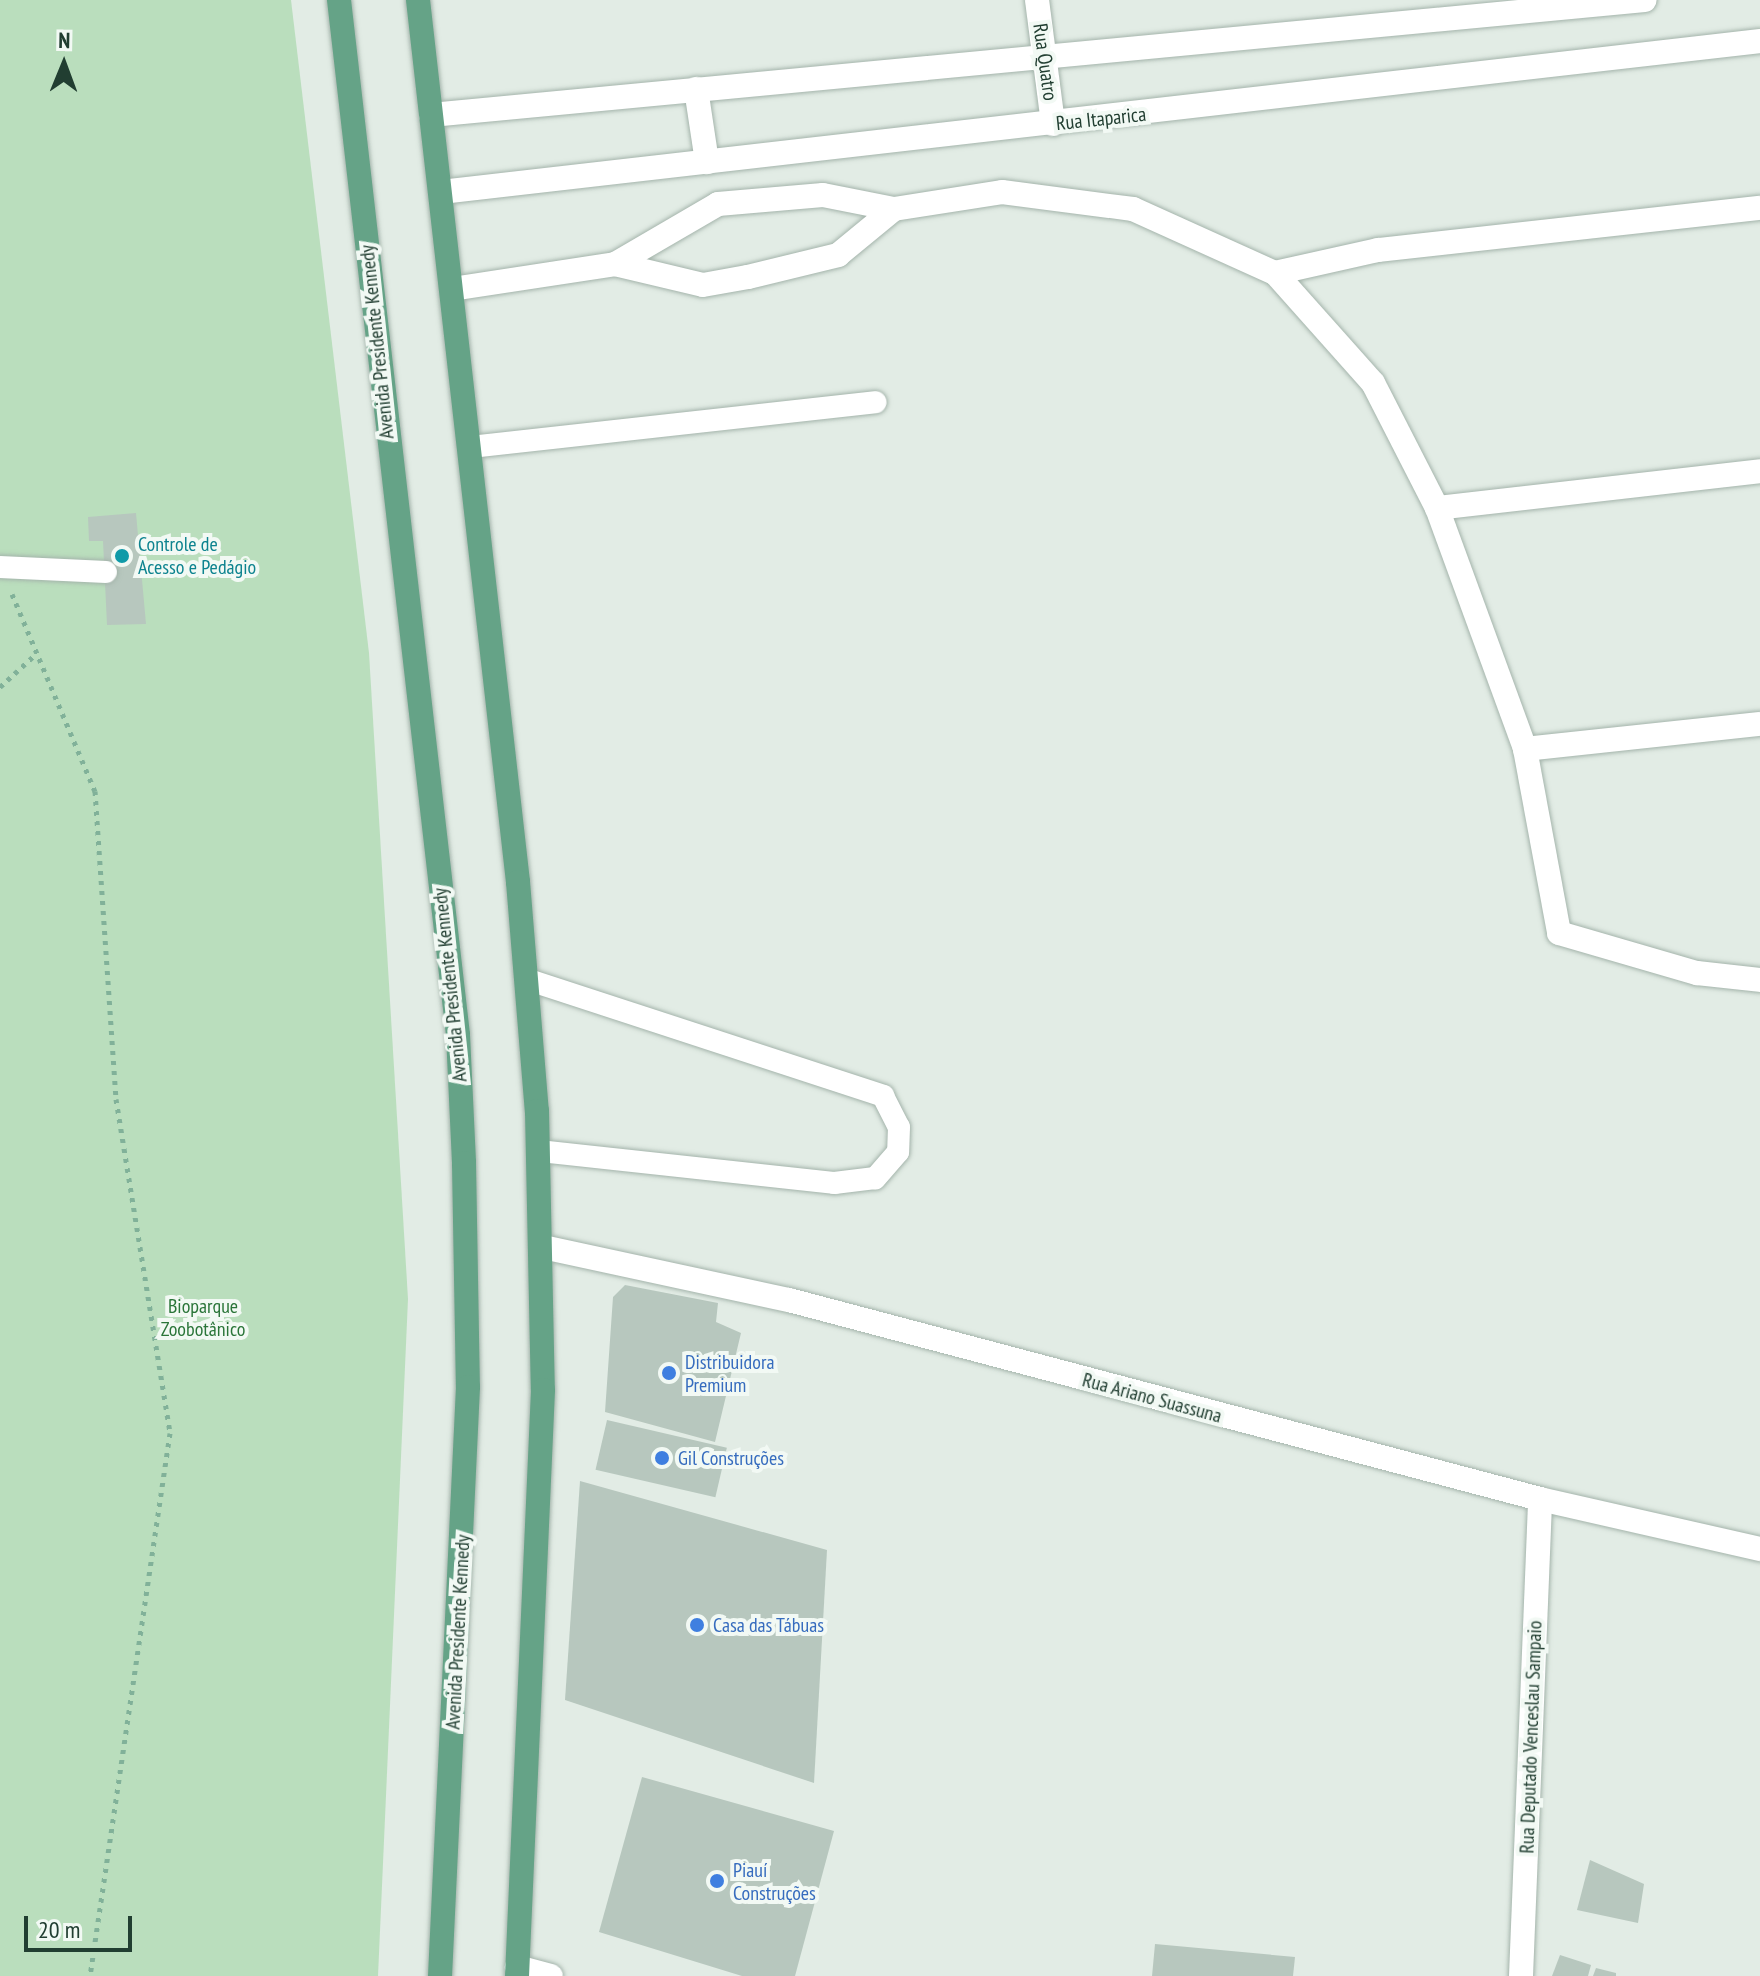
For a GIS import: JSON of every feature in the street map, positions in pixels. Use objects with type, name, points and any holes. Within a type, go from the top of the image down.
[{"type":"main road","name":"Avenida Presidente Kennedy","points":[[339,0],[456,1020],[462,1115],[468,1387],[441,1972]]},
{"type":"main road","points":[[418,0],[470,447],[526,979],[543,1247],[537,1575],[517,1971]]},
{"type":"street","name":"Rua Quatro","points":[[1037,0],[1053,124]]},
{"type":"street","points":[[431,115],[1645,0]]},
{"type":"street","name":"Rua Itaparica","points":[[441,192],[1760,41]]},
{"type":"street","points":[[696,89],[707,162]]},
{"type":"street","points":[[452,289],[615,264],[718,204],[823,195],[894,209],[1002,192],[1133,209],[1275,273],[1373,383],[1437,508],[1525,749],[1559,933],[1697,973],[1760,980]]},
{"type":"street","points":[[1275,273],[1378,250],[1760,208]]},
{"type":"street","points":[[615,264],[703,285],[748,277],[838,255],[894,209]]},
{"type":"street","points":[[1437,508],[1760,471]]},
{"type":"street","points":[[1525,749],[1760,724]]},
{"type":"street","name":"Rua Ariano Suassuna","points":[[543,1247],[789,1300],[1540,1499],[1760,1549]]},
{"type":"street","name":"Rua Deputado Venceslau Sampaio","points":[[1521,1976],[1540,1499]]},
{"type":"street","points":[[517,1971],[551,1976]]},
{"type":"lane","points":[[470,447],[876,402]]},
{"type":"lane","points":[[0,567],[106,572]]},
{"type":"lane","points":[[526,979],[883,1096],[899,1127],[898,1152],[875,1178],[834,1183],[538,1151]]},
{"type":"path","points":[[0,567],[95,791],[116,1099],[170,1433],[90,1976]]},
{"type":"path","points":[[0,687],[37,653]]},
{"type":"green space","name":"Bioparque Zoobotânico","points":[[0,0],[291,0],[369,653],[408,1299],[378,1976],[0,1976]]},
{"type":"building","name":"Controle de Acesso e Pedágio","points":[[136,513],[146,624],[107,625],[103,541],[89,541],[88,517]]},
{"type":"building","name":"Distribuidora Premium","points":[[625,1285],[718,1303],[716,1322],[741,1333],[715,1442],[605,1412],[613,1297]]},
{"type":"building","name":"Gil Construções","points":[[607,1420],[727,1448],[715,1497],[596,1470]]},
{"type":"building","name":"Casa das Tábuas","points":[[580,1481],[827,1550],[814,1783],[565,1700]]},
{"type":"building","name":"Piauí Construções","points":[[642,1777],[834,1831],[795,1976],[742,1976],[599,1932]]},
{"type":"building","points":[[1590,1860],[1644,1884],[1638,1923],[1577,1910]]},
{"type":"building","points":[[1155,1944],[1295,1957],[1293,1976],[1152,1976]]},
{"type":"building","points":[[1560,1955],[1591,1965],[1588,1976],[1552,1976]]},
{"type":"building","points":[[1596,1968],[1616,1973],[1616,1976],[1593,1976]]},
{"type":"place","name":"Controle de Acesso e Pedágio","points":[[122,556]]},
{"type":"place","name":"Distribuidora Premium","points":[[669,1373]]},
{"type":"place","name":"Gil Construções","points":[[662,1458]]},
{"type":"place","name":"Casa das Tábuas","points":[[697,1625]]},
{"type":"place","name":"Piauí Construções","points":[[717,1881]]}]
